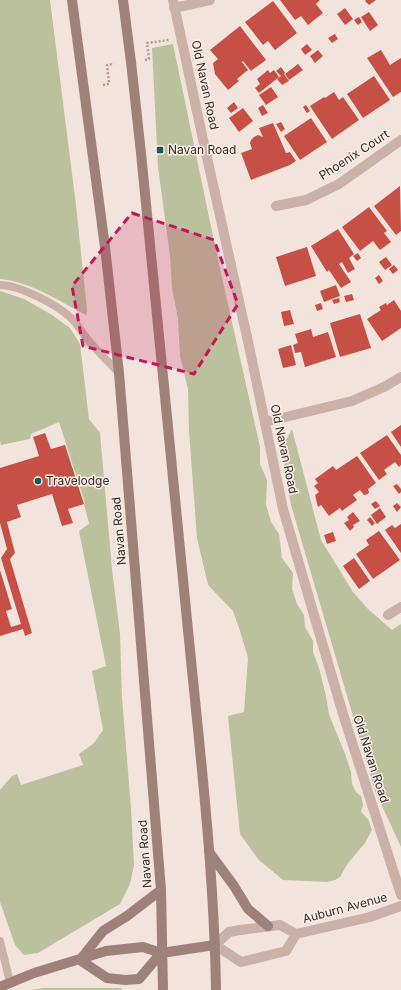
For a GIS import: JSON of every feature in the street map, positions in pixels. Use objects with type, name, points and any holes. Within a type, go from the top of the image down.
[{"type":"main road","name":"Navan Road","points":[[72,0],[105,247],[119,373],[161,890],[161,952],[163,990]]},
{"type":"main road","points":[[122,0],[131,62],[145,193],[196,712],[209,852],[215,945],[216,990]]},
{"type":"main road","points":[[209,852],[234,886],[248,909],[268,926]]},
{"type":"main road","points":[[80,960],[103,931],[127,916],[161,890]]},
{"type":"main road","points":[[0,987],[11,986],[34,973],[106,951],[143,947],[161,952],[215,945]]},
{"type":"main road","points":[[80,960],[107,978],[139,979],[161,952]]},
{"type":"street","points":[[174,4],[210,0]]},
{"type":"street","name":"Old Navan Road","points":[[174,4],[250,346],[283,509],[346,722],[401,895]]},
{"type":"street","name":"Phoenix Court","points":[[276,206],[306,200],[340,184],[401,140]]},
{"type":"street","points":[[265,422],[352,401],[384,387],[401,377]]},
{"type":"street","points":[[388,615],[401,607]]},
{"type":"street","name":"Auburn Avenue","points":[[296,934],[286,951],[241,962],[215,945],[229,932],[280,925],[296,934],[370,917],[401,906]]},
{"type":"lane","points":[[0,285],[22,290],[44,299],[68,315],[79,325],[88,340],[119,373]]},
{"type":"lane","points":[[0,942],[11,986]]},
{"type":"path","points":[[145,60],[149,59],[147,43],[181,38]]},
{"type":"path","points":[[103,85],[109,84],[107,65],[114,64]]},
{"type":"highlighted area","points":[[132,213],[214,240],[238,304],[194,374],[83,346],[72,286]]},
{"type":"green space","points":[[0,0],[50,0],[76,205],[87,310],[86,315],[34,288],[0,279]]},
{"type":"green space","points":[[173,44],[215,246],[260,447],[260,464],[267,480],[266,504],[271,522],[279,534],[282,558],[293,573],[292,589],[297,604],[304,615],[305,627],[313,641],[313,652],[319,668],[329,714],[351,772],[352,784],[356,792],[361,796],[363,805],[361,812],[368,819],[372,830],[365,843],[348,863],[340,877],[327,882],[283,880],[259,860],[240,834],[228,716],[244,712],[248,658],[233,611],[208,585],[197,538],[189,431],[188,389],[180,356],[178,319],[172,288],[170,256],[158,167],[152,48]]},
{"type":"green space","points":[[0,291],[24,299],[52,315],[70,328],[80,344],[89,419],[100,433],[112,569],[120,634],[122,698],[134,865],[130,884],[120,904],[38,953],[24,955],[15,945],[0,902],[0,790],[12,776],[17,774],[21,785],[83,765],[79,754],[94,743],[103,730],[92,671],[106,666],[79,531],[89,524],[85,503],[59,422],[31,434],[30,439],[1,445]]},
{"type":"green space","points":[[292,429],[321,540],[353,592],[368,609],[392,630],[401,624],[401,847],[375,791],[291,505],[285,471],[284,444]]},
{"type":"green space","points":[[43,988],[121,988],[122,990],[32,990]]},
{"type":"building","points":[[280,0],[320,0],[316,4],[323,13],[308,25],[301,16],[295,20]]},
{"type":"building","points":[[376,0],[369,5],[365,1]]},
{"type":"building","points":[[273,1],[297,33],[275,50],[268,41],[263,45],[245,22]]},
{"type":"building","points":[[345,8],[353,19],[345,25],[337,14]]},
{"type":"building","points":[[369,12],[378,25],[370,31],[361,17]]},
{"type":"building","points":[[359,17],[362,22],[358,25],[354,20]]},
{"type":"building","points":[[240,26],[266,60],[251,71],[243,61],[242,62],[248,70],[237,79],[239,81],[228,90],[215,74],[213,63],[218,59],[210,50]]},
{"type":"building","points":[[335,34],[338,39],[332,43],[328,38]]},
{"type":"building","points":[[307,44],[312,50],[305,55],[301,49]]},
{"type":"building","points":[[318,50],[323,56],[315,63],[310,56]]},
{"type":"building","points":[[381,50],[390,65],[401,58],[401,92],[393,97],[367,58]]},
{"type":"building","points":[[298,64],[303,70],[289,80],[285,74]]},
{"type":"building","points":[[281,67],[289,81],[282,85],[277,79],[281,76],[276,71]]},
{"type":"building","points":[[268,70],[270,73],[274,70],[279,77],[259,93],[255,88],[260,84],[257,79]]},
{"type":"building","points":[[374,76],[390,100],[363,118],[347,94]]},
{"type":"building","points":[[271,87],[278,97],[266,105],[259,95]]},
{"type":"building","points":[[334,92],[339,100],[343,97],[359,120],[332,139],[310,106]]},
{"type":"building","points":[[234,102],[238,108],[231,113],[227,108]]},
{"type":"building","points":[[263,105],[268,113],[262,116],[258,108]]},
{"type":"building","points":[[306,105],[310,111],[307,113],[303,107]]},
{"type":"building","points":[[243,108],[253,121],[239,132],[229,118]]},
{"type":"building","points":[[311,118],[327,142],[300,160],[284,136]]},
{"type":"building","points":[[281,122],[285,129],[281,132],[276,124]]},
{"type":"building","points":[[273,123],[286,153],[290,152],[296,161],[290,165],[251,180],[241,153],[252,149],[250,143],[254,137],[258,135],[263,137],[259,128]]},
{"type":"building","points":[[400,186],[401,231],[396,235],[374,206]]},
{"type":"building","points":[[369,207],[387,231],[384,233],[391,242],[380,250],[373,241],[360,251],[342,227]]},
{"type":"building","points":[[338,229],[354,254],[349,258],[355,269],[348,273],[342,262],[339,264],[351,282],[341,288],[329,270],[327,272],[311,246]]},
{"type":"building","points":[[307,247],[316,276],[285,286],[276,257]]},
{"type":"building","points":[[358,253],[361,258],[357,261],[353,256]]},
{"type":"building","points":[[386,257],[392,265],[385,270],[379,262]]},
{"type":"building","points":[[394,265],[398,270],[393,274],[389,269]]},
{"type":"building","points":[[379,275],[383,281],[379,284],[375,278]]},
{"type":"building","points":[[336,285],[340,296],[324,302],[320,291]]},
{"type":"building","points":[[352,294],[354,300],[346,302],[344,296]]},
{"type":"building","points":[[339,298],[340,302],[334,304],[332,300]]},
{"type":"building","points":[[394,300],[401,311],[401,328],[382,341],[367,319],[381,310],[379,307],[386,303],[387,305]]},
{"type":"building","points":[[321,303],[323,309],[317,311],[315,305]]},
{"type":"building","points":[[290,310],[294,324],[284,326],[281,312]]},
{"type":"building","points":[[360,314],[371,348],[340,357],[330,323]]},
{"type":"building","points":[[311,329],[313,337],[328,332],[336,357],[305,367],[301,352],[295,353],[293,345],[298,343],[295,334]]},
{"type":"building","points":[[291,345],[296,365],[283,368],[278,349]]},
{"type":"building","points":[[401,425],[401,447],[391,432]]},
{"type":"building","name":"Travelodge","points":[[45,433],[51,449],[65,445],[84,504],[68,509],[73,523],[62,526],[52,494],[17,505],[21,517],[7,522],[15,553],[10,559],[32,633],[25,636],[23,629],[0,636],[0,570],[12,609],[6,611],[11,627],[21,624],[1,558],[7,549],[0,523],[0,468],[39,456],[33,437]]},
{"type":"building","points":[[387,435],[401,455],[401,465],[399,467],[395,462],[384,470],[387,474],[379,480],[360,453]]},
{"type":"building","points":[[357,456],[376,483],[368,489],[368,494],[364,495],[360,490],[353,495],[357,500],[342,511],[340,508],[329,516],[321,505],[318,507],[315,495],[319,492],[314,486],[318,483],[315,479],[333,466],[336,470]]},
{"type":"building","points":[[397,484],[401,489],[399,494],[393,486]]},
{"type":"building","points":[[376,501],[380,506],[375,509],[371,504]]},
{"type":"building","points":[[397,503],[401,507],[397,512],[393,506]]},
{"type":"building","points":[[380,508],[386,517],[377,524],[371,515]]},
{"type":"building","points":[[353,512],[360,521],[353,525],[354,527],[350,531],[344,523],[349,520],[347,517]]},
{"type":"building","points":[[370,517],[375,523],[372,526],[367,520]]},
{"type":"building","points":[[401,524],[401,553],[385,530],[392,525],[395,528]]},
{"type":"building","points":[[379,531],[400,560],[373,579],[356,554],[369,545],[366,540]]},
{"type":"building","points":[[333,532],[336,541],[327,544],[324,535]]},
{"type":"building","points":[[354,558],[370,581],[359,589],[343,566]]},
{"type":"place","name":"Navan Road","points":[[160,150]]},
{"type":"place","name":"Travelodge","points":[[38,481]]}]
